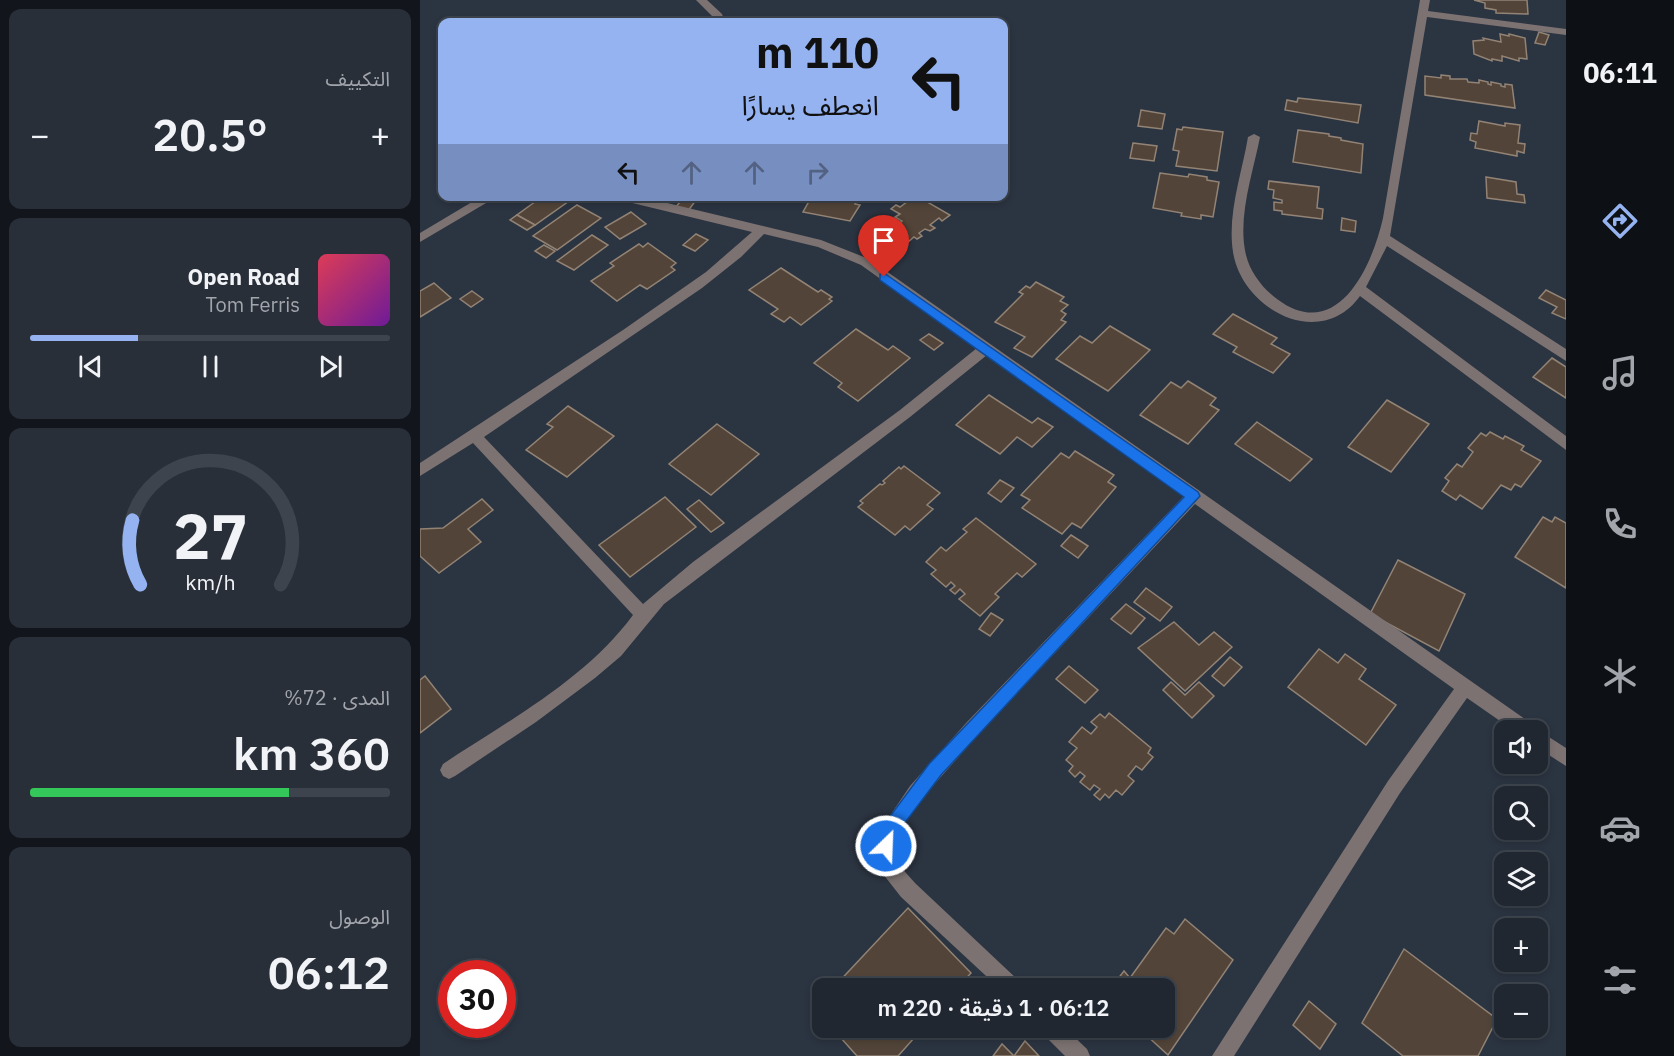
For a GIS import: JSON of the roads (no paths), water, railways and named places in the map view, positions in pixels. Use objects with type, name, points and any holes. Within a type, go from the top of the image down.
[{"type":"street","points":[[701,0],[719,18]]},
{"type":"street","points":[[1254,137],[1238,232],[1241,260],[1252,281],[1274,304],[1296,317],[1321,319],[1345,307],[1359,288],[1384,238],[1408,112],[1425,0]]},
{"type":"street","points":[[1423,13],[1566,32]]},
{"type":"street","points":[[420,238],[483,201]]},
{"type":"street","points":[[640,201],[820,244],[865,262],[1511,720]]},
{"type":"street","points":[[420,470],[475,436],[664,308],[747,246],[760,231]]},
{"type":"street","points":[[1384,238],[1566,356]]},
{"type":"street","points":[[1359,288],[1566,444]]},
{"type":"street","points":[[449,770],[543,707],[606,659],[625,640],[656,601],[935,392],[986,349]]},
{"type":"street","points":[[475,436],[643,615]]},
{"type":"street","points":[[1002,978],[908,890],[889,868],[886,846],[890,829],[916,792],[973,728],[1193,496]]},
{"type":"street","points":[[1222,1056],[1394,787],[1465,688]]},
{"type":"street","points":[[1548,745],[1566,758]]},
{"type":"street","points":[[1061,1038],[1080,1056]]}]
